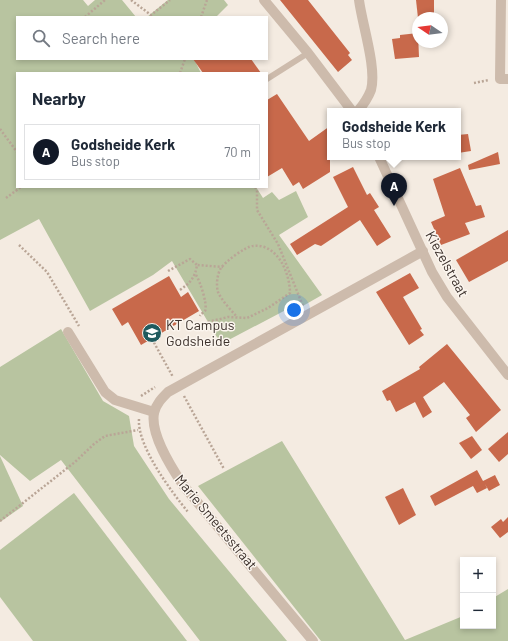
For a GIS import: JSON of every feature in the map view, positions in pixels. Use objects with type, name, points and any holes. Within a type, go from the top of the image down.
[{"type":"street","points":[[264,0],[308,53],[350,108]]},
{"type":"street","points":[[359,0],[372,72],[371,90],[360,108]]},
{"type":"street","points":[[501,0],[504,79]]},
{"type":"street","name":"Kiezelstraat","points":[[380,160],[423,251],[447,297],[508,375]]},
{"type":"street","points":[[68,332],[105,392],[115,400],[140,409],[154,412],[159,401],[168,392],[423,251]]},
{"type":"street","name":"Marie Smeetsstraat","points":[[154,412],[156,433],[172,467],[183,485],[313,641]]},
{"type":"lane","points":[[268,78],[308,53]]},
{"type":"path","points":[[86,16],[105,0]]},
{"type":"path","points":[[131,0],[152,16],[170,0]]},
{"type":"path","points":[[201,16],[207,0]]},
{"type":"path","points":[[180,72],[185,60]]},
{"type":"path","points":[[178,72],[182,69]]},
{"type":"path","points":[[474,83],[504,79]]},
{"type":"path","points":[[0,129],[16,151]]},
{"type":"path","points":[[6,198],[20,188]]},
{"type":"path","points":[[256,188],[257,210],[278,244],[304,306]]},
{"type":"path","points":[[208,322],[228,317],[247,318],[268,308],[290,294],[290,280],[279,258],[268,248],[253,246],[237,254],[223,266],[218,279],[218,292],[237,317]]},
{"type":"path","points":[[168,271],[190,259],[197,265],[223,266]]},
{"type":"path","points":[[180,290],[196,276],[197,265]]},
{"type":"path","points":[[196,276],[200,281],[206,306],[205,311],[200,316]]},
{"type":"path","points":[[297,310],[310,303]]},
{"type":"path","points":[[152,339],[224,469]]},
{"type":"path","points":[[167,381],[180,374]]},
{"type":"path","points":[[0,521],[76,462],[94,444],[105,436],[138,430],[141,395],[160,384]]},
{"type":"path","name":"Marie Smeetsstraat","points":[[138,430],[156,467],[171,492],[191,515]]},
{"type":"green space","points":[[0,0],[83,0],[88,6],[95,0],[122,0],[135,16],[16,16],[16,60],[196,60],[195,61],[200,72],[16,72],[16,188],[257,188],[263,198],[272,192],[279,200],[296,191],[308,217],[279,235],[322,295],[301,307],[299,303],[221,344],[172,261],[153,275],[90,311],[39,219],[0,240]]},
{"type":"green space","points":[[168,0],[224,0],[228,5],[217,16],[148,16]]},
{"type":"green space","points":[[61,329],[103,401],[129,416],[134,446],[169,499],[287,641],[200,641],[61,460],[30,481],[0,455],[0,367]]},
{"type":"green space","points":[[282,441],[405,640],[460,617],[460,629],[496,629],[496,596],[508,589],[508,641],[321,641],[198,486]]},
{"type":"green space","points":[[0,456],[23,506],[0,522]]},
{"type":"green space","points":[[74,493],[187,641],[33,641],[0,597],[0,550]]},
{"type":"building","points":[[280,0],[308,0],[350,53],[348,55],[352,60],[338,72]]},
{"type":"building","points":[[416,0],[434,0],[434,12],[417,12]]},
{"type":"building","points":[[412,34],[412,48],[419,48],[419,57],[395,59],[392,39],[400,38],[400,35]]},
{"type":"building","points":[[194,60],[252,60],[260,72],[202,72]]},
{"type":"building","points":[[277,94],[309,141],[327,128],[327,160],[330,160],[330,172],[303,189],[299,182],[293,186],[282,168],[268,176],[268,99]]},
{"type":"building","points":[[468,134],[471,151],[461,153],[461,135]]},
{"type":"building","points":[[498,152],[500,164],[469,170],[468,165]]},
{"type":"building","points":[[353,167],[367,195],[370,193],[379,207],[374,210],[391,237],[377,246],[360,220],[321,246],[315,244],[297,255],[290,244],[348,207],[333,177]]},
{"type":"building","points":[[460,168],[476,206],[481,205],[485,217],[465,223],[470,234],[441,245],[431,222],[445,216],[433,179]]},
{"type":"building","points":[[508,230],[508,261],[469,282],[456,260]]},
{"type":"building","points":[[410,273],[419,288],[403,297],[424,335],[409,345],[376,292]]},
{"type":"building","points":[[169,276],[181,297],[188,292],[199,311],[141,345],[128,322],[122,326],[112,309]]},
{"type":"building","points":[[447,344],[501,410],[476,432],[466,418],[470,415],[444,382],[423,397],[432,412],[423,418],[415,402],[396,412],[390,400],[387,401],[382,391],[420,369],[419,367]]},
{"type":"building","points":[[508,432],[508,454],[499,462],[488,449]]},
{"type":"building","points":[[472,436],[482,450],[471,459],[459,443]]},
{"type":"building","points":[[477,470],[483,481],[495,475],[500,485],[489,491],[485,484],[487,488],[477,493],[473,486],[435,506],[430,496]]},
{"type":"building","points":[[403,488],[416,515],[399,525],[385,497]]},
{"type":"building","points":[[508,517],[508,532],[500,538],[491,527],[501,519],[503,522]]},
{"type":"place","name":"Godsheide Kerk","points":[[394,206]]},
{"type":"place","name":"KT Campus Godsheide","points":[[152,333]]}]
